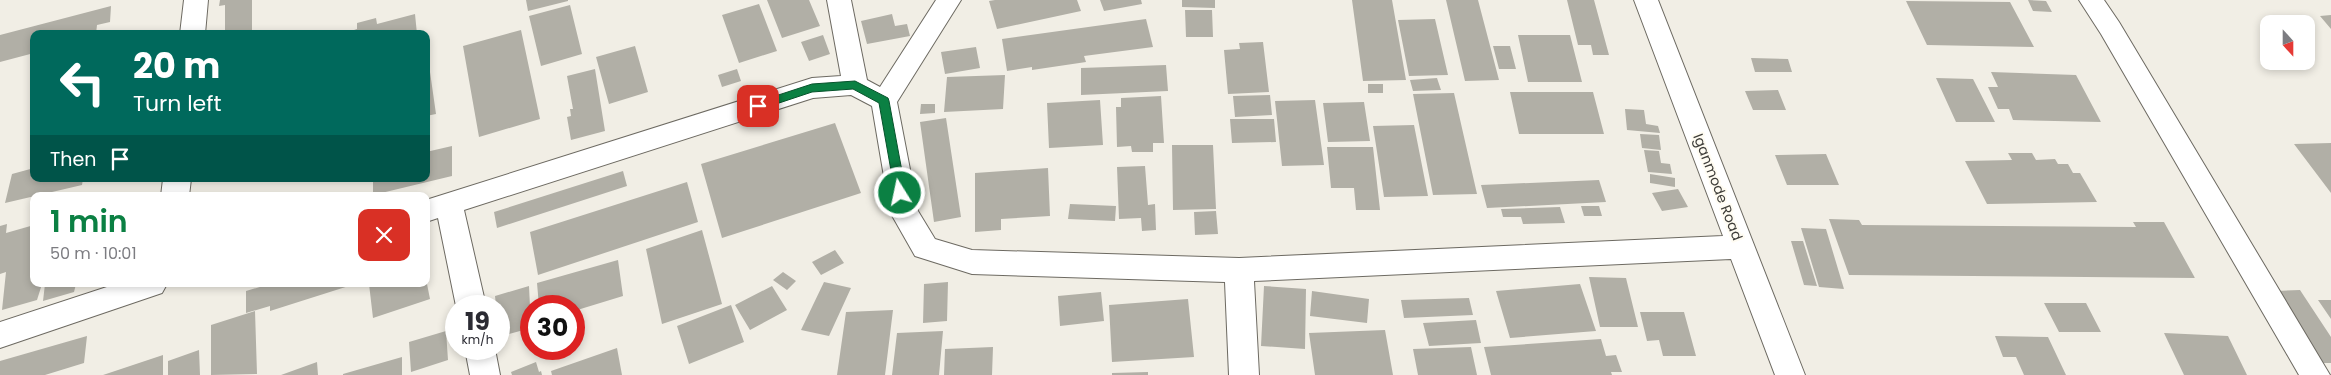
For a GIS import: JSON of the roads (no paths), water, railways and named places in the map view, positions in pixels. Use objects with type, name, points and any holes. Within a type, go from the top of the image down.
[{"type":"street","points":[[192,30],[196,0]]},
{"type":"street","points":[[839,0],[855,85]]},
{"type":"street","points":[[949,0],[884,101],[904,212],[925,248],[972,262],[1239,270],[1741,247]]},
{"type":"street","name":"Iganmode Road","points":[[1646,0],[1790,375]]},
{"type":"street","points":[[2091,0],[2115,37],[2314,375]]},
{"type":"street","points":[[466,295],[438,208],[812,88],[855,85],[884,101]]},
{"type":"street","points":[[1239,270],[1244,375]]},
{"type":"street","points":[[0,335],[143,287]]},
{"type":"street","points":[[482,360],[485,375]]}]
